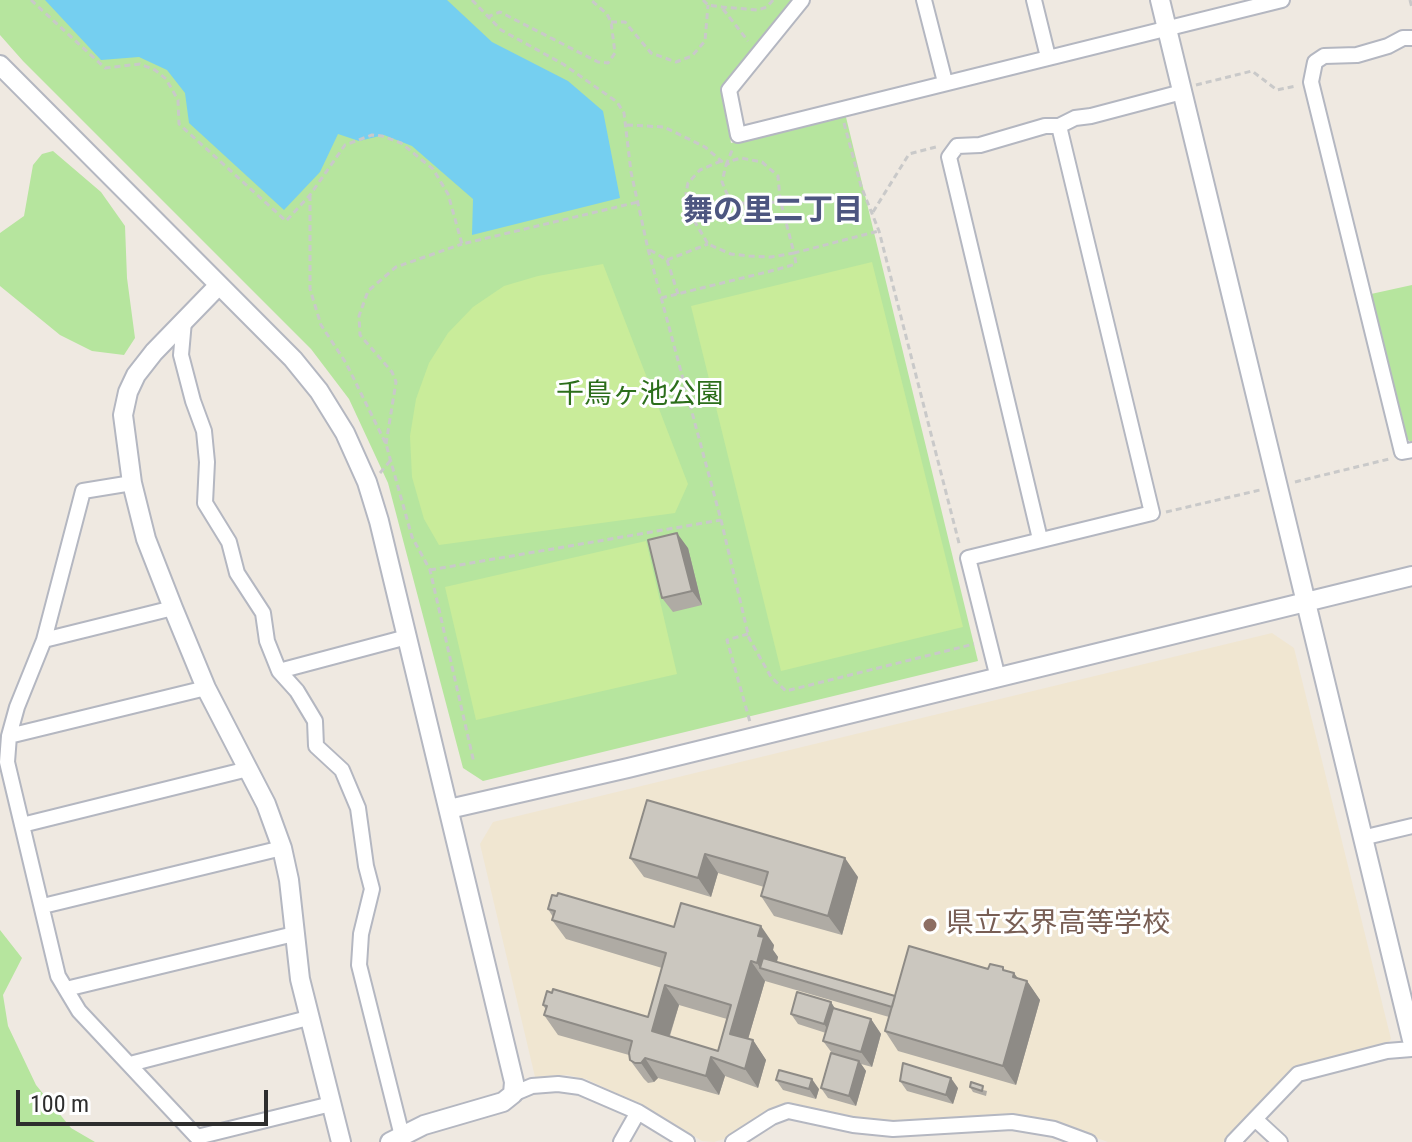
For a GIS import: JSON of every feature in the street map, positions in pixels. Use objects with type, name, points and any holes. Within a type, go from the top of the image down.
[{"type":"street","points":[[802,0],[729,90],[738,135],[1282,0]]},
{"type":"street","points":[[924,0],[945,82]]},
{"type":"street","points":[[1034,0],[1048,57]]},
{"type":"street","points":[[1160,0],[1412,1040]]},
{"type":"street","points":[[1407,451],[1311,82],[1315,62],[1324,56],[1357,55],[1403,38],[1412,38]]},
{"type":"street","points":[[0,65],[293,359],[319,391],[345,433],[371,495],[514,1082],[513,1094]]},
{"type":"street","points":[[1040,539],[949,163],[952,151],[957,146],[980,145],[1182,92]]},
{"type":"street","points":[[998,678],[968,558],[1152,513],[1059,126]]},
{"type":"street","points":[[219,285],[154,352],[136,375],[128,392],[123,415],[132,483],[146,539],[173,608],[206,688],[266,804],[282,848],[308,1018],[341,1142]]},
{"type":"street","points":[[184,321],[181,355],[204,431],[207,462],[205,503],[229,542],[237,573],[263,613],[267,641],[279,671],[297,691],[315,721],[316,746],[342,770],[358,808],[372,889],[361,934],[359,965],[396,1139],[424,1125],[503,1102],[532,1086],[558,1084],[580,1087],[638,1112],[687,1142]]},
{"type":"street","points":[[132,483],[83,491],[44,640],[17,707],[9,736],[7,762],[58,976],[79,1011],[197,1137],[331,1104]]},
{"type":"street","points":[[449,809],[1412,576]]},
{"type":"street","points":[[44,640],[173,608]]},
{"type":"street","points":[[279,671],[407,637]]},
{"type":"street","points":[[9,736],[206,688]]},
{"type":"street","points":[[22,825],[248,769]]},
{"type":"street","points":[[1362,838],[1412,826]]},
{"type":"street","points":[[43,906],[282,848]]},
{"type":"street","points":[[66,989],[294,934]]},
{"type":"street","points":[[130,1064],[308,1018]]},
{"type":"street","points":[[1233,1142],[1298,1074],[1387,1051],[1412,1049]]},
{"type":"street","points":[[733,1142],[772,1117],[788,1111],[894,1136],[1012,1122],[1054,1129],[1089,1142]]},
{"type":"street","points":[[621,1142],[638,1112]]},
{"type":"street","points":[[1255,1119],[1280,1142]]},
{"type":"path","points":[[31,0],[105,68],[140,64],[166,79],[178,100],[179,124],[286,221],[310,195],[345,145],[372,135],[392,139],[422,159],[439,176],[451,203],[462,244]]},
{"type":"path","points":[[472,0],[515,40],[563,64],[617,102],[627,125],[626,137],[648,249],[721,520],[748,634],[771,677],[786,691],[989,641]]},
{"type":"path","points":[[487,17],[500,12],[603,64],[608,63],[615,53],[611,22],[607,14],[591,0]]},
{"type":"path","points":[[703,0],[708,5],[758,10],[767,7],[773,0]]},
{"type":"path","points":[[1410,0],[1412,8]]},
{"type":"path","points":[[611,22],[625,22],[651,53],[676,62],[692,56],[705,41],[708,5]]},
{"type":"path","points":[[722,7],[758,53]]},
{"type":"path","points":[[1182,92],[1199,84],[1252,71],[1277,90],[1311,82]]},
{"type":"path","points":[[839,108],[861,186],[879,231],[958,545],[968,558]]},
{"type":"path","points":[[627,125],[664,127],[705,147],[726,165]]},
{"type":"path","points":[[873,212],[909,154],[938,146],[952,151]]},
{"type":"path","points":[[661,298],[796,264],[780,199],[778,176],[768,166],[741,158],[726,165]]},
{"type":"path","points":[[721,161],[700,170],[688,183],[686,193],[689,212],[708,244],[731,254],[771,257],[879,231]]},
{"type":"path","points":[[726,165],[724,188],[737,202],[762,207],[780,199]]},
{"type":"path","points":[[310,195],[310,289],[321,325],[346,363],[386,444],[412,537],[430,570],[474,763]]},
{"type":"path","points":[[386,444],[396,382],[392,372],[360,335],[359,316],[368,291],[396,267],[462,244],[638,202]]},
{"type":"path","points":[[667,260],[708,244]]},
{"type":"path","points":[[648,249],[667,260],[678,294]]},
{"type":"path","points":[[1152,513],[1161,514],[1277,486],[1395,457],[1407,451]]},
{"type":"path","points":[[430,570],[721,520]]},
{"type":"path","points":[[748,634],[727,640],[755,737]]},
{"type":"shaded area","name":"県立玄界高等学校","points":[[1272,633],[1294,648],[1391,1039],[1385,1046],[1296,1066],[1223,1142],[1108,1142],[1054,1123],[1007,1115],[875,1121],[792,1104],[774,1108],[724,1139],[702,1141],[648,1108],[586,1079],[567,1075],[535,1077],[480,844],[493,822]]},
{"type":"green space","name":"千鳥ヶ池公園","points":[[0,0],[793,0],[722,89],[731,143],[845,113],[978,661],[483,781],[463,768],[388,483],[349,399],[311,349],[0,35]]},
{"type":"green space","points":[[53,151],[101,192],[125,226],[127,278],[135,338],[124,355],[92,351],[60,335],[0,286],[0,233],[24,216],[33,165],[42,154]]},
{"type":"green space","points":[[872,262],[963,627],[781,671],[691,306]]},
{"type":"green space","points":[[603,264],[688,484],[675,513],[439,545],[424,519],[412,477],[410,436],[416,399],[429,363],[448,333],[473,307],[504,286]]},
{"type":"green space","points":[[1412,285],[1412,443],[1406,438],[1371,294]]},
{"type":"green space","points":[[646,541],[677,674],[476,720],[445,587]]},
{"type":"green space","points":[[0,930],[22,958],[3,995],[8,1026],[36,1085],[71,1128],[95,1142],[0,1142]]},
{"type":"water","points":[[45,0],[447,0],[492,42],[568,81],[603,111],[620,198],[472,235],[473,199],[412,146],[384,135],[359,141],[338,134],[320,172],[284,210],[189,123],[185,93],[167,70],[139,57],[101,60]]},
{"type":"building","points":[[677,533],[692,591],[662,598],[648,540]]},
{"type":"building","points":[[647,800],[845,858],[828,916],[761,896],[768,872],[705,854],[698,878],[630,858]]},
{"type":"building","points":[[558,893],[674,927],[681,903],[761,926],[758,936],[764,937],[757,963],[751,961],[730,1034],[753,1040],[745,1069],[711,1057],[706,1076],[645,1058],[641,1063],[635,1063],[630,1060],[629,1053],[632,1041],[544,1015],[547,991],[552,993],[553,989],[648,1017],[666,953],[552,920],[555,911],[548,909],[552,895],[557,896]],"holes":[[[665,985],[731,1005],[718,1051],[652,1031]]]},
{"type":"building","points":[[909,946],[988,969],[990,964],[1003,967],[1003,970],[1014,973],[1013,977],[1027,981],[1003,1066],[885,1031]]},
{"type":"building","points":[[763,958],[895,996],[892,1007],[760,968]]},
{"type":"building","points":[[797,992],[831,1002],[824,1024],[791,1014]]},
{"type":"building","points":[[833,1008],[871,1019],[861,1052],[823,1041]]},
{"type":"building","points":[[831,1053],[859,1061],[849,1096],[821,1088]]},
{"type":"building","points":[[903,1063],[951,1078],[946,1095],[900,1081]]},
{"type":"building","points":[[779,1070],[812,1079],[809,1089],[776,1080]]},
{"type":"building","points":[[971,1082],[983,1086],[982,1091],[970,1087]]},
{"type":"place","name":"県立玄界高等学校","points":[[930,925]]},
{"type":"district","name":"舞の里二丁目","points":[[773,212]]}]
